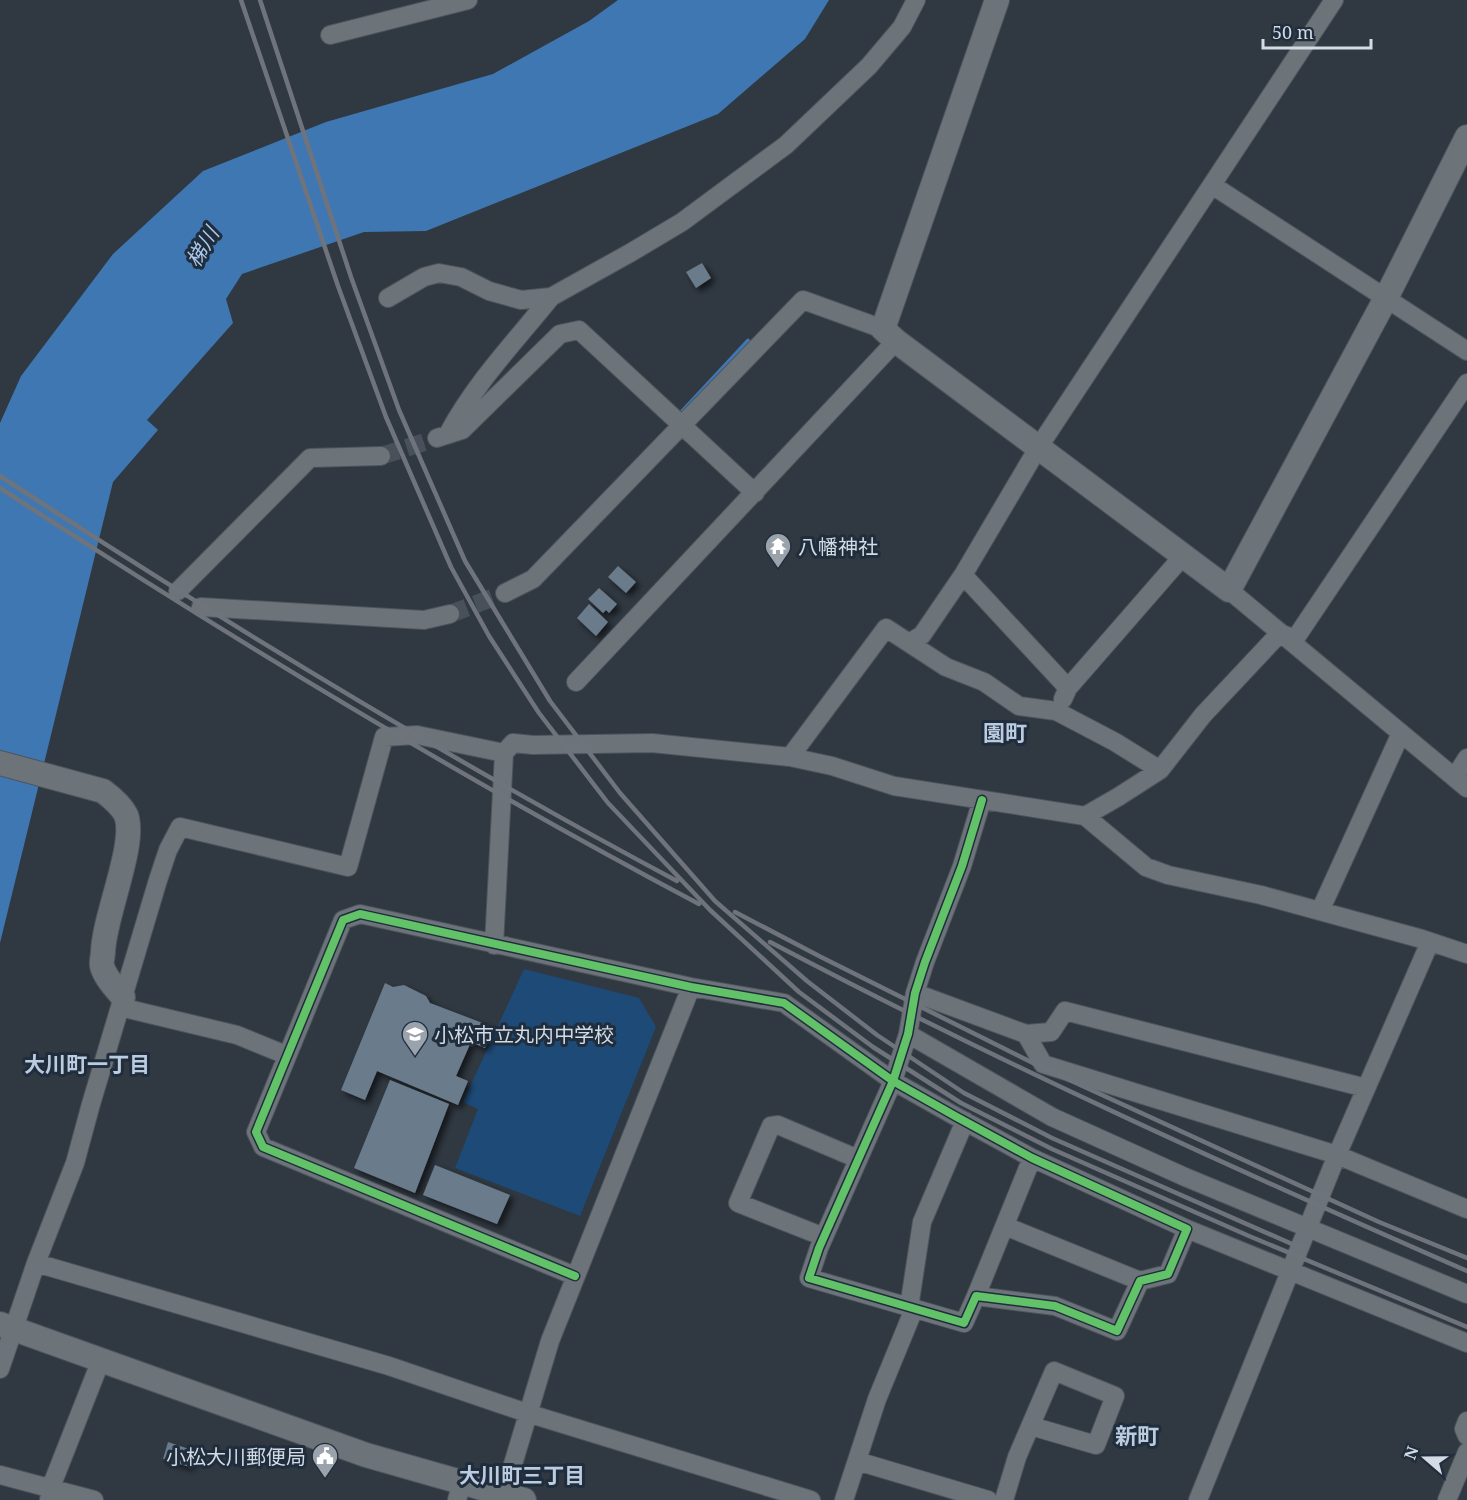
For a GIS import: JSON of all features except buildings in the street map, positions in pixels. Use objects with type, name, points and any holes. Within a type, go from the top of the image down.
[{"type":"street","points":[[330,35],[468,0]]},
{"type":"street","points":[[755,493],[579,330],[560,334],[462,430],[442,436],[489,371],[551,297],[682,222],[786,145],[869,66],[902,27],[916,0]]},
{"type":"street","points":[[576,682],[755,493],[889,335],[997,0]]},
{"type":"street","points":[[909,643],[922,635],[963,575],[1038,448],[1334,0]]},
{"type":"street","points":[[1228,590],[1386,298],[1467,137]]},
{"type":"street","points":[[1212,185],[1467,351]]},
{"type":"street","points":[[388,298],[424,277],[439,273],[461,277],[489,291],[521,300],[551,297]]},
{"type":"street","points":[[505,593],[533,579],[803,300],[889,335],[1228,590],[1461,783],[1467,758]]},
{"type":"street","points":[[1280,633],[1295,639],[1467,383]]},
{"type":"street","points":[[178,591],[310,458],[381,456]]},
{"type":"street","points":[[1056,711],[1068,688],[1183,556]]},
{"type":"street","points":[[963,575],[1068,688]]},
{"type":"street","points":[[201,607],[424,620],[450,614]]},
{"type":"street","points":[[790,757],[886,628],[946,667],[984,682],[1019,706],[1056,711],[1115,742],[1160,770]]},
{"type":"street","points":[[1085,816],[1160,770],[1203,715],[1280,633]]},
{"type":"street","points":[[1320,911],[1401,733]]},
{"type":"street","points":[[0,1369],[7,1326],[36,1263],[75,1162],[158,880],[168,850],[180,826],[348,867],[384,737],[417,735],[504,753]]},
{"type":"street","points":[[494,945],[504,753],[513,743],[533,745],[652,743],[790,757],[832,766],[894,786],[1085,816],[1146,867],[1168,875],[1261,895],[1467,954]]},
{"type":"street","points":[[0,763],[103,791],[115,800],[126,815],[128,836],[126,850],[107,921],[102,965],[121,1002],[237,1035],[286,1055]]},
{"type":"street","points":[[982,800],[962,866],[915,993],[908,1034],[892,1081],[809,1278],[964,1323],[1032,1158]]},
{"type":"street","points":[[575,1276],[263,1147],[256,1132],[343,920],[360,914],[691,987],[784,1003],[892,1081],[1032,1158],[1186,1229],[1467,1343]]},
{"type":"street","points":[[1198,1500],[1337,1155],[1430,942]]},
{"type":"street","points":[[7,1326],[460,1491],[514,1497],[527,1413],[550,1341],[691,987]]},
{"type":"street","points":[[915,993],[1026,1034],[1051,1032],[1065,1011],[1366,1088]]},
{"type":"street","points":[[908,1034],[1052,1116],[1185,1178],[1467,1294]]},
{"type":"street","points":[[1026,1034],[1043,1064],[1337,1155],[1467,1209]]},
{"type":"street","points":[[844,1500],[878,1399],[914,1309],[910,1301],[922,1222],[965,1121]]},
{"type":"street","points":[[824,1238],[738,1203],[771,1126],[778,1125],[858,1159]]},
{"type":"street","points":[[1005,1226],[1140,1281],[1168,1274],[1186,1229]]},
{"type":"street","points":[[36,1263],[389,1366],[527,1413],[811,1500]]},
{"type":"street","points":[[976,1296],[1055,1306],[1117,1331],[1140,1281]]},
{"type":"street","points":[[50,1493],[101,1360]]},
{"type":"street","points":[[1004,1500],[1017,1457],[1054,1371],[1115,1396],[1096,1445],[1031,1426]]},
{"type":"street","points":[[1467,1421],[1464,1429],[1467,1436]]},
{"type":"street","points":[[1447,1500],[1467,1452]]},
{"type":"street","points":[[857,1461],[988,1500]]},
{"type":"street","points":[[0,1474],[50,1493],[94,1500]]},
{"type":"shaded area","points":[[524,969],[639,998],[656,1027],[580,1216],[455,1168],[478,1109],[463,1102]]},
{"type":"water","name":"梯川","points":[[618,0],[829,0],[805,39],[718,114],[426,231],[364,232],[242,274],[226,299],[233,323],[147,420],[158,430],[113,482],[0,943],[0,423],[21,376],[113,254],[203,171],[326,122],[493,74],[589,21]]},
{"type":"waterway","points":[[680,414],[748,341]]},
{"type":"tunnel","points":[[381,456],[437,438]]},
{"type":"tunnel","points":[[450,614],[505,593]]},
{"type":"railway","points":[[241,0],[338,286],[386,417],[451,567],[489,636],[539,713],[608,803],[710,910],[799,992],[873,1047],[961,1103],[1052,1149],[1249,1236],[1467,1327]]},
{"type":"railway","points":[[260,0],[351,277],[399,410],[465,561],[550,701],[620,793],[715,901],[807,981],[877,1035],[964,1093],[1052,1138],[1301,1248]]},
{"type":"railway","points":[[0,476],[166,583],[334,686],[504,786],[677,881]]},
{"type":"railway","points":[[0,488],[171,598],[432,756],[699,904]]},
{"type":"railway","points":[[735,912],[1039,1066],[1379,1222],[1467,1258]]},
{"type":"railway","points":[[770,942],[1029,1072],[1467,1271]]},
{"type":"cycle path","points":[[575,1276],[263,1147],[256,1132],[343,920],[360,914],[691,987],[784,1003],[893,1081],[955,1116],[1032,1158],[1187,1229],[1168,1274],[1140,1281],[1117,1331],[1055,1306],[976,1296],[964,1323],[809,1278],[819,1248],[893,1081],[908,1034],[915,993],[962,866],[982,800]]},
{"type":"place","name":"八幡神社","points":[[778,569]]},
{"type":"place","name":"小松市立丸内中学校","points":[[415,1057]]},
{"type":"place","name":"小松大川郵便局","points":[[325,1479]]},
{"type":"district","name":"園町","points":[[1005,732]]},
{"type":"district","name":"大川町一丁目","points":[[87,1064]]},
{"type":"district","name":"新町","points":[[1137,1435]]},
{"type":"district","name":"大川町三丁目","points":[[522,1475]]}]
